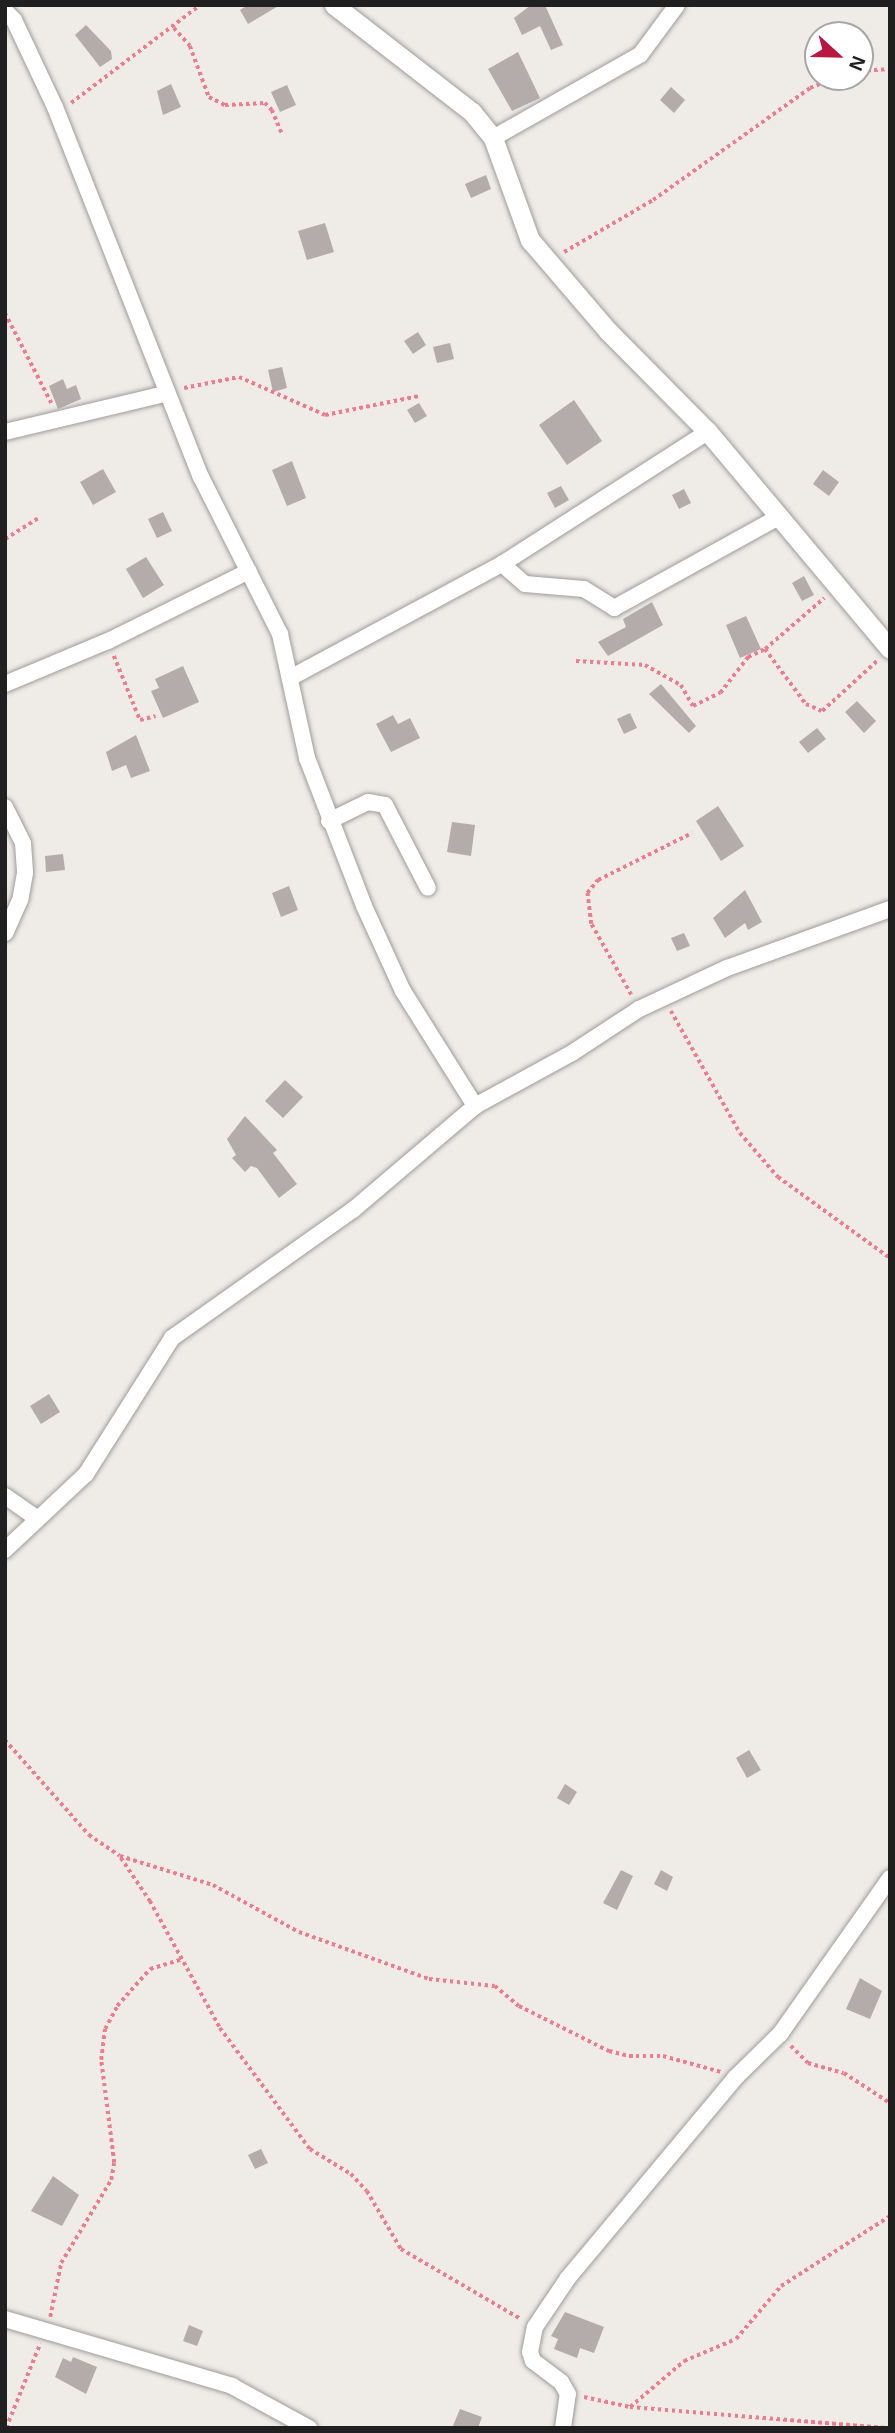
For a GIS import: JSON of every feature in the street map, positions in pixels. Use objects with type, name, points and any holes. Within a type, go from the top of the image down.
[{"type":"street","points":[[334,5],[472,112],[494,138],[530,240],[608,331],[708,432],[837,588],[886,653]]},
{"type":"street","points":[[494,138],[640,55],[677,5]]},
{"type":"street","points":[[5,11],[55,107],[165,394],[280,634],[307,758],[329,821],[403,991],[475,1106]]},
{"type":"street","points":[[5,432],[59,417],[165,394]]},
{"type":"street","points":[[290,678],[502,564],[708,432]]},
{"type":"street","points":[[502,564],[525,584],[584,589],[614,608],[777,518]]},
{"type":"street","points":[[5,684],[108,641],[249,571]]},
{"type":"street","points":[[329,821],[368,802],[385,805],[428,888]]},
{"type":"street","points":[[5,807],[23,843],[25,873],[20,900],[5,933]]},
{"type":"street","points":[[5,1550],[86,1474],[172,1338],[353,1210],[475,1106],[572,1053],[639,1009],[665,1000],[727,968],[890,909]]},
{"type":"street","points":[[5,1496],[37,1518]]},
{"type":"street","points":[[564,2428],[568,2393],[561,2382],[533,2361],[530,2352],[535,2327],[568,2278],[735,2078],[780,2034],[890,1878]]},
{"type":"street","points":[[5,2319],[232,2386],[309,2428]]},
{"type":"path","points":[[55,107],[75,102],[144,44],[174,28],[200,5]]},
{"type":"path","points":[[174,28],[190,46],[209,97],[225,105],[265,103],[272,110],[282,134]]},
{"type":"path","points":[[548,262],[653,200],[806,91]]},
{"type":"path","points":[[5,313],[59,417]]},
{"type":"path","points":[[165,394],[239,377],[325,415],[419,396]]},
{"type":"path","points":[[5,539],[40,517]]},
{"type":"path","points":[[576,661],[645,665],[681,685],[692,706],[720,692],[748,657],[765,649],[837,588]]},
{"type":"path","points":[[108,641],[135,713],[140,720],[156,716]]},
{"type":"path","points":[[765,649],[806,704],[822,711],[886,653]]},
{"type":"path","points":[[639,1009],[591,924],[587,893],[598,880],[692,833]]},
{"type":"path","points":[[665,1000],[740,1133],[770,1168],[890,1258]]},
{"type":"path","points":[[5,1740],[89,1835],[120,1856],[213,1885],[299,1932],[429,1979],[495,1986],[519,2006],[609,2051],[686,2060],[735,2078]]},
{"type":"path","points":[[120,1856],[183,1959],[220,2028],[310,2149],[351,2175],[367,2191],[401,2249],[535,2327]]},
{"type":"path","points":[[6,2428],[45,2332],[61,2263],[111,2180],[114,2163],[101,2060],[106,2029],[117,2006],[150,1969],[183,1959]]},
{"type":"path","points":[[780,2034],[808,2063],[844,2073],[890,2104]]},
{"type":"path","points":[[630,2407],[684,2361],[736,2339],[782,2286],[890,2216]]},
{"type":"path","points":[[568,2393],[630,2407],[886,2428]]},
{"type":"building","points":[[248,5],[280,5],[248,24],[240,10]]},
{"type":"building","points":[[531,5],[545,5],[563,45],[551,50],[540,26],[522,35],[514,18]]},
{"type":"building","points":[[86,25],[111,51],[112,59],[100,67],[75,35]]},
{"type":"building","points":[[518,52],[540,98],[512,111],[488,69]]},
{"type":"building","points":[[171,84],[181,107],[163,115],[157,91]]},
{"type":"building","points":[[287,85],[296,105],[280,112],[271,92]]},
{"type":"building","points":[[671,87],[685,100],[674,113],[660,100]]},
{"type":"building","points":[[486,175],[491,189],[471,198],[465,184]]},
{"type":"building","points":[[325,223],[334,252],[307,260],[298,231]]},
{"type":"building","points":[[418,332],[426,345],[413,354],[404,341]]},
{"type":"building","points":[[450,343],[454,359],[437,363],[433,347]]},
{"type":"building","points":[[282,367],[287,388],[273,392],[268,370]]},
{"type":"building","points":[[63,379],[67,389],[76,385],[81,399],[58,409],[49,386]]},
{"type":"building","points":[[574,400],[602,441],[567,465],[539,425]]},
{"type":"building","points":[[419,403],[427,416],[415,423],[407,410]]},
{"type":"building","points":[[292,461],[306,498],[287,506],[272,470]]},
{"type":"building","points":[[103,469],[116,492],[93,505],[80,482]]},
{"type":"building","points":[[823,470],[839,482],[829,496],[813,484]]},
{"type":"building","points":[[561,486],[569,500],[555,508],[547,493]]},
{"type":"building","points":[[684,489],[691,503],[679,509],[672,495]]},
{"type":"building","points":[[163,512],[172,531],[157,538],[148,519]]},
{"type":"building","points":[[146,557],[164,585],[143,598],[126,569]]},
{"type":"building","points":[[804,576],[814,595],[802,601],[792,583]]},
{"type":"building","points":[[652,602],[663,625],[608,656],[598,642],[626,627],[623,619]]},
{"type":"building","points":[[746,616],[761,649],[740,658],[726,625]]},
{"type":"building","points":[[183,666],[199,702],[163,718],[151,691],[159,688],[155,679]]},
{"type":"building","points":[[661,684],[696,726],[689,733],[649,694]]},
{"type":"building","points":[[857,701],[876,721],[864,733],[845,712]]},
{"type":"building","points":[[630,713],[637,728],[624,734],[617,719]]},
{"type":"building","points":[[393,715],[398,724],[410,718],[420,738],[391,752],[376,724]]},
{"type":"building","points":[[817,728],[826,739],[808,753],[799,742]]},
{"type":"building","points":[[136,735],[150,771],[131,778],[126,765],[112,771],[106,752]]},
{"type":"building","points":[[718,806],[744,846],[721,861],[696,821]]},
{"type":"building","points":[[452,822],[475,825],[471,856],[447,852]]},
{"type":"building","points":[[63,854],[65,870],[46,872],[45,856]]},
{"type":"building","points":[[289,886],[298,910],[281,917],[272,893]]},
{"type":"building","points":[[745,890],[762,922],[748,930],[745,923],[725,938],[713,918]]},
{"type":"building","points":[[684,933],[690,946],[677,951],[671,938]]},
{"type":"building","points":[[285,1080],[303,1097],[283,1118],[265,1101]]},
{"type":"building","points":[[245,1116],[277,1150],[273,1153],[297,1184],[279,1198],[257,1168],[251,1166],[245,1172],[232,1158],[236,1155],[227,1139]]},
{"type":"building","points":[[49,1394],[60,1412],[41,1424],[30,1406]]},
{"type":"building","points":[[749,1750],[761,1770],[747,1778],[736,1758]]},
{"type":"building","points":[[565,1784],[577,1792],[569,1805],[557,1798]]},
{"type":"building","points":[[621,1870],[633,1876],[617,1910],[603,1903]]},
{"type":"building","points":[[661,1870],[673,1877],[667,1891],[654,1884]]},
{"type":"building","points":[[860,1978],[882,1991],[870,2019],[846,2009]]},
{"type":"building","points":[[261,2149],[268,2163],[255,2169],[248,2155]]},
{"type":"building","points":[[53,2176],[79,2195],[62,2226],[31,2211]]},
{"type":"building","points":[[565,2312],[604,2327],[594,2353],[580,2348],[577,2358],[554,2349],[558,2339],[551,2336]]},
{"type":"building","points":[[189,2325],[203,2331],[197,2346],[183,2341]]},
{"type":"building","points":[[73,2357],[97,2367],[86,2394],[55,2377],[63,2358],[71,2362]]},
{"type":"building","points":[[460,2409],[482,2417],[478,2428],[452,2428]]}]
